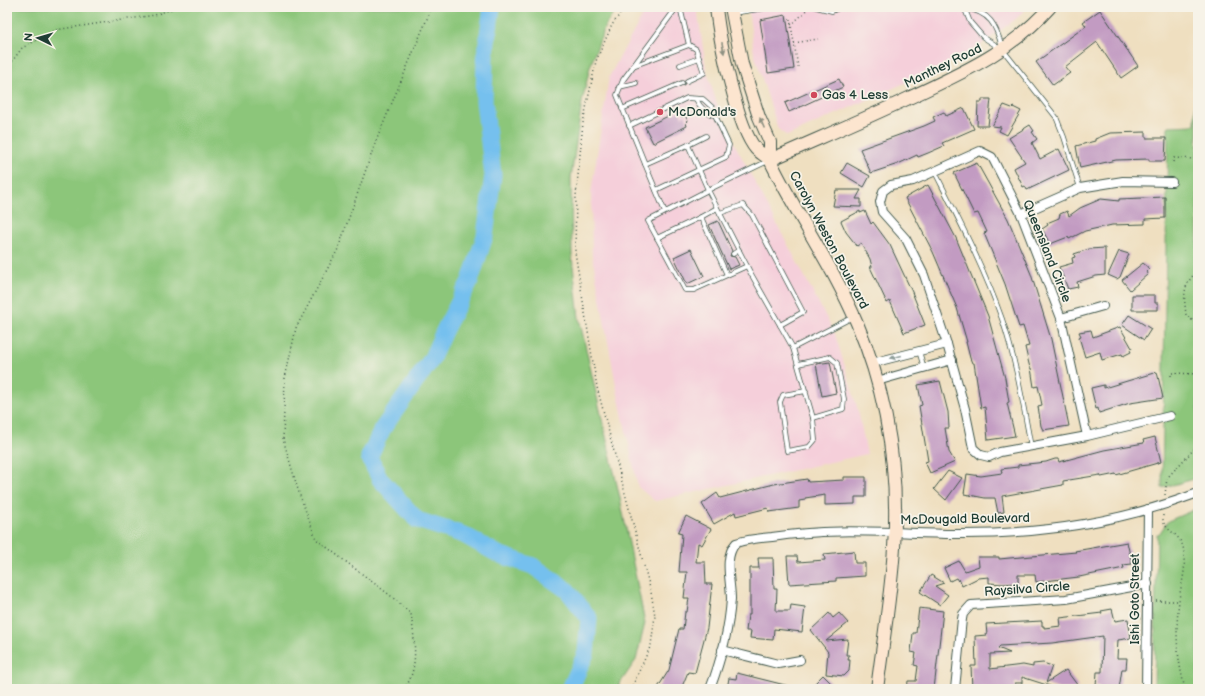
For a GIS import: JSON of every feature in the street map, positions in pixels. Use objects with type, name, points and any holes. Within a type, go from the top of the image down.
[{"type":"street","name":"Carolyn Weston Boulevard","points":[[716,7],[728,74],[745,127],[755,148],[770,160],[829,265],[854,316],[872,363],[877,381],[891,444],[894,477],[895,532],[877,689]]},
{"type":"street","name":"Manthey Road","points":[[770,160],[848,127],[964,72],[1003,50],[1025,33],[1050,7]]},
{"type":"street","name":"Carolyn Weston Boulevard","points":[[732,10],[742,64],[759,117],[770,142],[770,160]]},
{"type":"street","name":"Queensland Circle","points":[[980,151],[992,158],[1021,214],[1061,318],[1087,436],[1000,452],[989,456],[981,455],[972,448],[952,360],[924,275],[906,239],[882,212],[880,202],[883,191],[891,185],[913,181],[980,151]]},
{"type":"street","points":[[1021,214],[1080,188],[1123,181],[1172,182]]},
{"type":"street","points":[[1061,318],[1103,306]]},
{"type":"street","points":[[872,363],[947,344]]},
{"type":"street","points":[[877,381],[952,360]]},
{"type":"street","points":[[1087,436],[1170,416]]},
{"type":"street","name":"McDougald Boulevard","points":[[722,650],[727,632],[731,600],[728,558],[730,549],[736,543],[742,541],[798,532],[851,530],[956,534],[1026,531],[1097,521],[1148,509],[1198,493]]},
{"type":"street","name":"Ishi Goto Street","points":[[1146,689],[1148,509]]},
{"type":"street","name":"Raysilva Circle","points":[[954,689],[962,619],[966,609],[971,605],[1066,599],[1148,584]]},
{"type":"street","points":[[710,689],[722,650],[778,664],[800,660]]},
{"type":"lane","points":[[622,109],[704,73],[696,49],[689,45],[679,7]]},
{"type":"lane","points":[[665,212],[617,95],[619,87],[632,67],[679,7]]},
{"type":"lane","points":[[732,10],[772,7]]},
{"type":"lane","points":[[816,7],[832,11],[841,7]]},
{"type":"lane","points":[[1003,50],[997,27],[978,10],[965,8],[970,22],[984,37],[1003,50],[1056,116],[1080,188]]},
{"type":"lane","points":[[632,67],[689,45]]},
{"type":"lane","points":[[680,65],[699,58]]},
{"type":"lane","points":[[619,87],[636,83]]},
{"type":"lane","points":[[629,126],[687,98],[703,99],[713,108],[729,145],[726,157],[656,190]]},
{"type":"lane","points":[[696,99],[699,106],[709,114],[715,115]]},
{"type":"lane","points":[[645,164],[706,136]]},
{"type":"lane","points":[[688,145],[730,234],[793,348],[806,390],[813,418],[815,440],[809,447],[787,451],[780,402],[783,395],[806,390]]},
{"type":"lane","points":[[747,266],[694,290],[685,290],[648,221],[770,160]]},
{"type":"lane","points":[[935,172],[978,259],[1002,319],[1019,383],[1031,447]]},
{"type":"lane","points":[[720,213],[743,205],[752,215],[803,312],[780,325]]},
{"type":"lane","points":[[657,238],[717,208]]},
{"type":"lane","points":[[701,217],[723,260],[727,275]]},
{"type":"lane","points":[[720,227],[726,224]]},
{"type":"lane","points":[[725,236],[730,234]]},
{"type":"lane","points":[[729,244],[734,241]]},
{"type":"lane","points":[[733,254],[739,250]]},
{"type":"lane","points":[[793,348],[854,316]]},
{"type":"lane","points":[[919,351],[924,368]]},
{"type":"lane","points":[[798,364],[830,357],[837,363],[844,399],[843,409],[813,418]]},
{"type":"path","points":[[7,68],[22,48],[55,30],[155,15],[177,7]]},
{"type":"path","points":[[404,689],[409,682],[415,652],[411,614],[391,596],[316,539],[298,493],[283,438],[285,378],[296,328],[338,249],[376,141],[432,7]]},
{"type":"path","points":[[625,7],[612,25],[596,61],[583,123],[576,196],[575,252],[597,387],[649,584],[655,616],[651,645],[631,689]]},
{"type":"path","points":[[791,25],[804,13],[808,7]]},
{"type":"path","points":[[790,19],[798,67]]},
{"type":"path","points":[[794,43],[818,39]]},
{"type":"path","points":[[1173,162],[1174,158],[1198,159]]},
{"type":"path","points":[[1198,270],[1186,284],[1185,304],[1186,315],[1198,325]]},
{"type":"path","points":[[1171,376],[1171,373],[1198,374]]},
{"type":"path","points":[[1177,467],[1198,445]]},
{"type":"path","points":[[1182,544],[1185,561],[1179,601],[1176,648],[1185,689]]},
{"type":"path","points":[[1147,601],[1179,601]]},
{"type":"shaded area","points":[[647,7],[697,7],[706,69],[722,120],[835,334],[858,410],[867,454],[655,501],[638,487],[616,385],[592,255],[591,193],[609,77]]},
{"type":"shaded area","points":[[748,7],[1027,7],[1017,18],[974,50],[945,65],[787,136],[778,129],[754,53]]},
{"type":"green space","points":[[7,7],[618,7],[605,26],[590,67],[582,102],[571,178],[572,257],[579,318],[620,498],[645,623],[636,660],[616,689],[7,689]]},
{"type":"green space","points":[[1197,7],[1198,478],[1162,488],[1168,126],[1195,125]]},
{"type":"green space","points":[[1198,508],[1198,689],[1154,689],[1157,534],[1159,534],[1168,521]]},
{"type":"building","points":[[1100,10],[1138,66],[1121,78],[1097,42],[1065,67],[1070,73],[1053,85],[1036,62],[1086,26],[1083,22]]},
{"type":"building","points":[[786,15],[794,69],[768,73],[760,20]]},
{"type":"building","points":[[839,79],[843,87],[789,112],[785,103]]},
{"type":"building","points":[[982,99],[991,99],[988,126],[977,126],[978,102],[982,102]]},
{"type":"building","points":[[1004,105],[1021,111],[1007,135],[999,131],[1001,127],[992,126]]},
{"type":"building","points":[[964,108],[974,129],[942,143],[944,146],[928,153],[918,157],[917,155],[898,164],[871,173],[860,149],[924,126],[935,121],[933,117],[944,112],[946,116]]},
{"type":"building","points":[[679,111],[682,117],[685,115],[688,121],[686,123],[687,126],[653,143],[645,127]]},
{"type":"building","points":[[1030,125],[1034,131],[1032,132],[1037,139],[1032,143],[1040,159],[1059,149],[1069,170],[1027,190],[1025,186],[1023,187],[1014,168],[1025,162],[1009,138]]},
{"type":"building","points":[[1146,132],[1146,138],[1166,138],[1165,161],[1149,161],[1149,159],[1116,160],[1080,168],[1076,146],[1095,141],[1095,139],[1110,133]]},
{"type":"building","points":[[847,163],[870,176],[864,187],[841,173]]},
{"type":"building","points":[[977,163],[1008,219],[1031,274],[1051,339],[1069,426],[1043,430],[1041,426],[1038,406],[1042,405],[1038,386],[1034,387],[1031,368],[1025,347],[1029,346],[1023,326],[1019,327],[1005,284],[984,233],[987,232],[978,213],[974,214],[954,173]]},
{"type":"building","points":[[928,185],[956,238],[988,316],[1005,378],[1009,402],[1007,403],[1015,436],[988,440],[985,407],[981,408],[974,363],[972,363],[970,358],[957,308],[933,252],[905,198]]},
{"type":"building","points":[[836,190],[861,190],[856,199],[861,199],[861,207],[833,206]]},
{"type":"building","points":[[1165,197],[1165,218],[1145,219],[1145,224],[1112,225],[1085,231],[1069,239],[1068,237],[1050,244],[1042,229],[1048,225],[1047,223],[1059,218],[1060,214],[1067,211],[1069,216],[1080,208],[1101,199],[1119,201],[1119,199]]},
{"type":"building","points":[[860,211],[860,213],[865,211],[871,224],[873,222],[890,245],[912,292],[925,325],[904,333],[890,301],[887,303],[870,267],[872,267],[870,259],[861,243],[857,246],[846,232],[841,221]]},
{"type":"building","points":[[718,221],[732,251],[730,256],[735,257],[739,265],[729,269],[709,225]]},
{"type":"building","points":[[1105,248],[1105,275],[1096,276],[1077,282],[1078,287],[1068,289],[1059,267],[1073,263],[1072,258],[1075,257],[1074,254],[1089,249]]},
{"type":"building","points":[[691,249],[704,276],[687,284],[674,257]]},
{"type":"building","points":[[1119,251],[1129,254],[1120,277],[1117,279],[1108,275]]},
{"type":"building","points":[[1143,263],[1150,269],[1147,272],[1148,274],[1130,290],[1122,280]]},
{"type":"building","points":[[1132,295],[1155,295],[1155,303],[1158,303],[1158,310],[1132,310]]},
{"type":"building","points":[[1129,315],[1151,329],[1144,340],[1122,325]]},
{"type":"building","points":[[1120,327],[1132,348],[1130,350],[1131,352],[1123,356],[1122,354],[1102,360],[1100,352],[1085,357],[1079,332],[1091,330],[1093,337]]},
{"type":"building","points":[[830,362],[836,393],[822,396],[816,364]]},
{"type":"building","points":[[1157,372],[1163,398],[1130,403],[1099,413],[1098,408],[1096,409],[1091,388],[1104,385],[1104,388]]},
{"type":"building","points":[[940,381],[948,412],[949,428],[945,428],[949,452],[955,462],[930,473],[925,462],[928,461],[919,406],[922,405],[918,385]]},
{"type":"building","points":[[1155,437],[1161,462],[1116,475],[1101,477],[1100,475],[1063,481],[1063,485],[1002,496],[1004,512],[998,513],[995,498],[985,498],[964,494],[967,474],[981,476],[1002,473],[1001,469],[1018,467],[1018,465],[1046,462],[1055,459],[1058,459],[1059,462],[1104,450],[1144,443],[1143,440]]},
{"type":"building","points":[[948,471],[962,478],[946,500],[934,489]]},
{"type":"building","points":[[844,477],[866,477],[866,497],[855,497],[855,504],[825,505],[825,495],[805,498],[805,500],[799,501],[799,508],[769,512],[768,508],[736,516],[735,512],[714,524],[702,504],[717,493],[720,498],[774,484],[807,479],[808,482],[844,480]]},
{"type":"building","points":[[686,516],[711,529],[702,545],[698,543],[696,562],[705,562],[706,584],[712,584],[707,628],[695,673],[688,672],[681,689],[657,689],[669,670],[679,629],[683,629],[685,612],[687,612],[689,598],[684,598],[687,572],[679,572],[682,534],[678,533]]},
{"type":"building","points":[[1127,542],[1132,564],[1123,565],[1124,568],[1079,577],[1036,582],[1035,575],[1018,575],[1018,583],[1003,584],[989,583],[989,577],[978,578],[962,586],[959,579],[958,581],[956,578],[950,581],[944,568],[959,561],[965,571],[979,566],[978,557],[999,557],[999,559],[1076,552],[1075,551]]},
{"type":"building","points":[[854,551],[855,563],[865,563],[865,576],[836,578],[836,581],[789,584],[787,556],[797,556],[798,562],[825,560],[824,554]]},
{"type":"building","points":[[758,558],[773,558],[774,589],[777,589],[776,611],[790,611],[791,605],[805,607],[802,632],[774,629],[773,640],[750,638],[751,631],[746,631],[748,615],[750,615],[750,568],[759,568]]},
{"type":"building","points":[[931,575],[944,583],[935,586],[948,595],[940,605],[920,592]]},
{"type":"building","points":[[919,608],[943,611],[934,689],[907,689],[908,681],[916,681],[918,666],[914,665],[916,653],[911,652],[913,633],[916,633]]},
{"type":"building","points":[[1112,609],[1115,621],[1128,619],[1131,638],[1118,640],[1117,658],[1127,658],[1126,669],[1122,669],[1119,689],[1099,689],[1099,686],[1096,686],[1097,672],[1102,672],[1103,636],[1052,643],[1000,646],[998,648],[1010,653],[990,654],[990,669],[1023,665],[1033,667],[1033,664],[1043,663],[1052,666],[1046,683],[1066,670],[1078,686],[1073,689],[1059,689],[1022,677],[1022,683],[1015,683],[1015,689],[972,689],[971,666],[976,666],[975,636],[987,635],[986,624],[1042,621],[1042,626],[1044,626],[1044,628],[1061,626],[1060,618],[1102,613],[1101,611]]},
{"type":"building","points":[[829,613],[833,618],[839,613],[848,623],[826,641],[848,639],[846,655],[849,655],[848,660],[850,660],[849,671],[844,676],[826,674],[828,652],[811,630]]},
{"type":"building","points":[[737,673],[789,686],[789,689],[727,689],[729,678],[736,679]]},
{"type":"building","points":[[823,675],[837,689],[809,689]]},
{"type":"waterway","points":[[492,7],[485,56],[484,101],[493,175],[485,236],[470,281],[431,360],[383,428],[369,457],[380,479],[417,520],[464,535],[498,554],[533,566],[567,590],[589,618],[586,653],[570,689]]},
{"type":"place","name":"Gas 4 Less","points":[[814,95]]},
{"type":"place","name":"McDonald's","points":[[660,112]]}]
